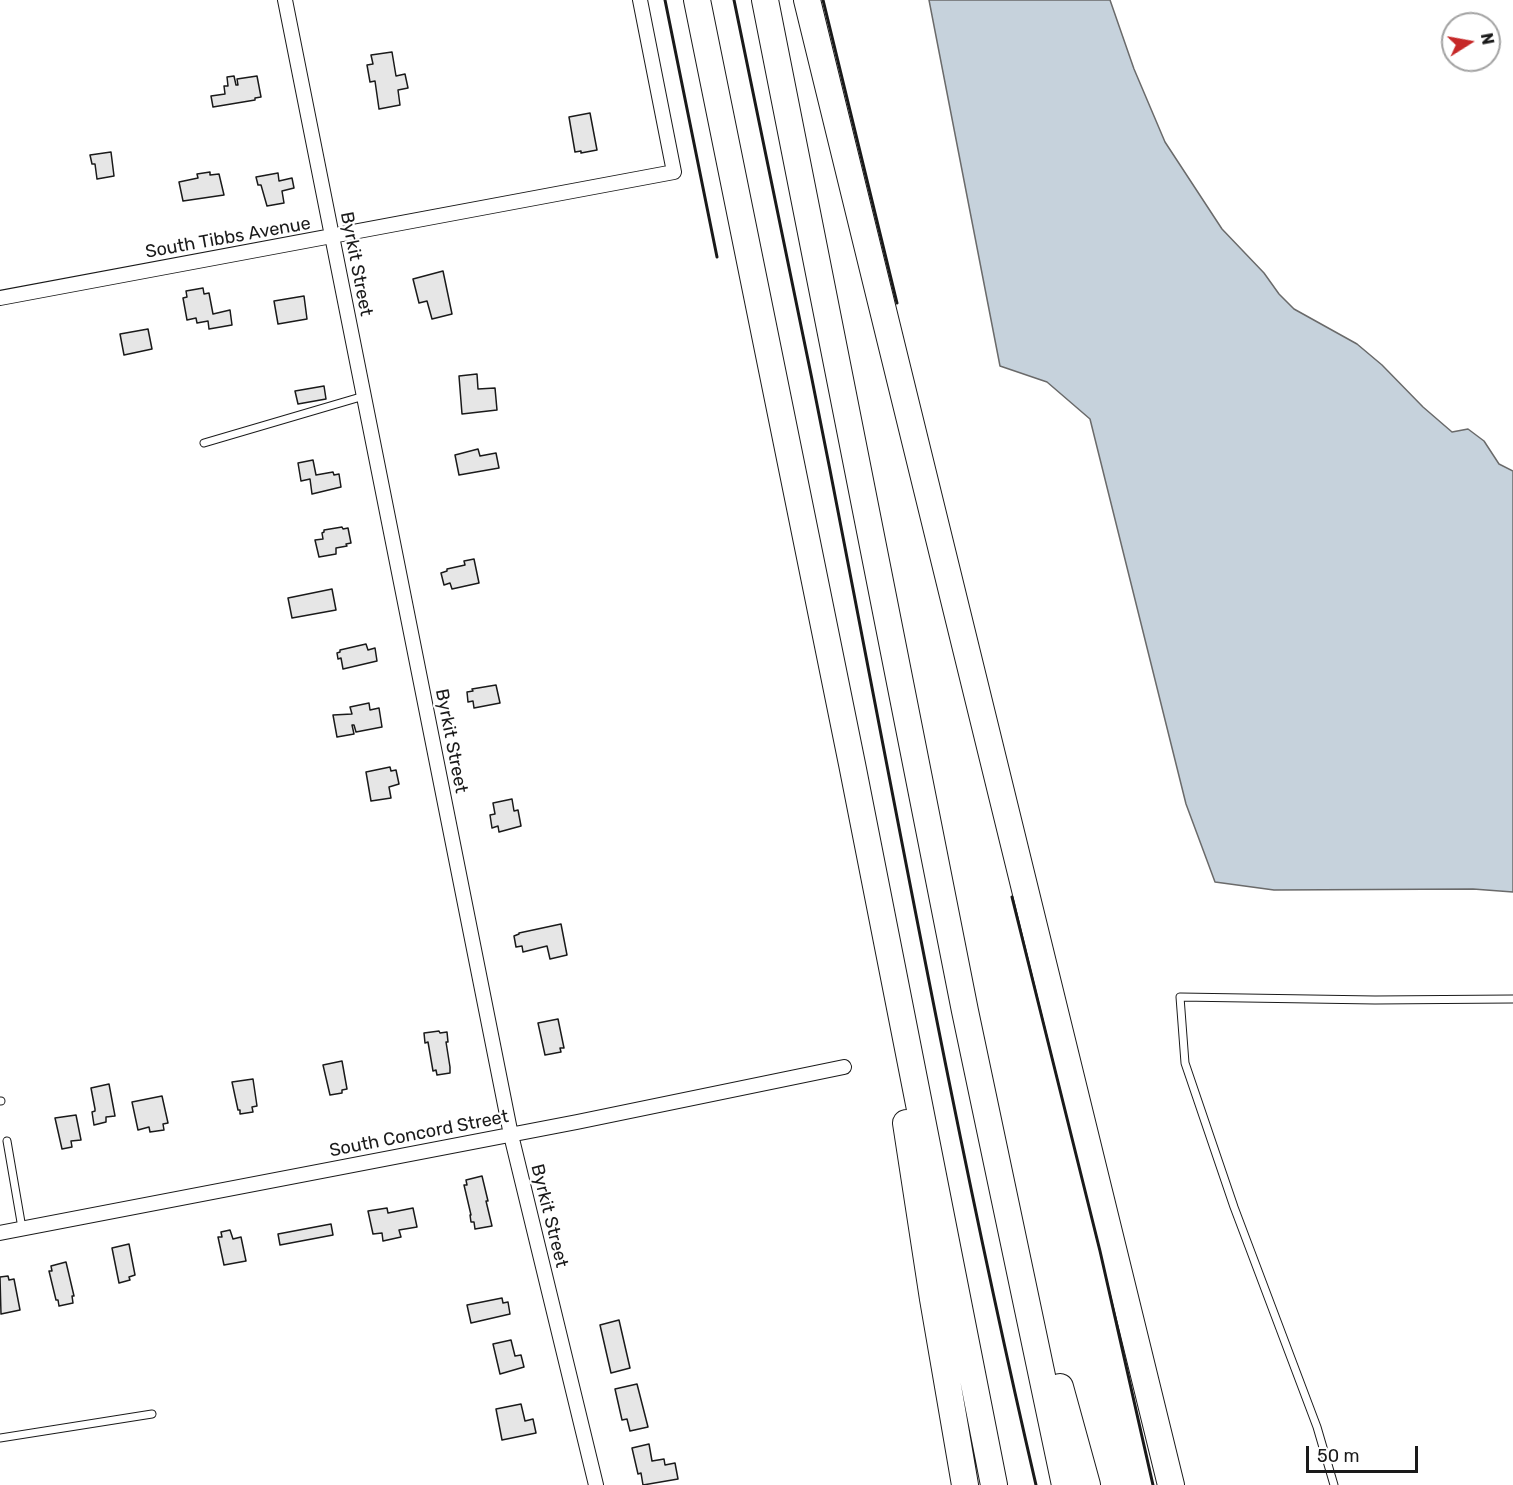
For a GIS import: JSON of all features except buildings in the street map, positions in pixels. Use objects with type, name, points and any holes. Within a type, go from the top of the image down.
[{"type":"highway","points":[[697,0],[852,764],[994,1485]]},
{"type":"highway","points":[[765,0],[987,1120],[1065,1485]]},
{"type":"highway","points":[[807,0],[1171,1485]]},
{"type":"highway","points":[[852,764],[933,1299],[965,1485]]},
{"type":"highway","points":[[987,1120],[1087,1485]]},
{"type":"street","name":"Byrkit Street","points":[[285,0],[511,1135],[596,1485]]},
{"type":"street","name":"South Tibbs Avenue","points":[[0,298],[674,172],[640,0]]},
{"type":"street","name":"South Concord Street","points":[[0,1233],[511,1135],[844,1067]]},
{"type":"lane","points":[[204,443],[364,396]]},
{"type":"lane","points":[[1334,1485],[1317,1427],[1234,1207],[1185,1063],[1180,997],[1375,1000],[1513,999]]},
{"type":"lane","points":[[7,1141],[22,1228]]},
{"type":"lane","points":[[0,1438],[152,1414]]},
{"type":"shaded area","points":[[929,0],[1110,0],[1134,69],[1165,142],[1222,229],[1294,309],[1357,344],[1452,432],[1468,429],[1484,441],[1499,464],[1513,471],[1513,892],[1473,889],[1274,890],[1215,882],[1186,804],[1090,419],[1047,382],[1000,366]]},
{"type":"wall","points":[[665,0],[717,257]]},
{"type":"wall","points":[[734,0],[818,411],[954,1106],[1036,1485]]},
{"type":"wall","points":[[823,0],[897,303]]},
{"type":"wall","points":[[1012,897],[1100,1251],[1153,1485]]}]
